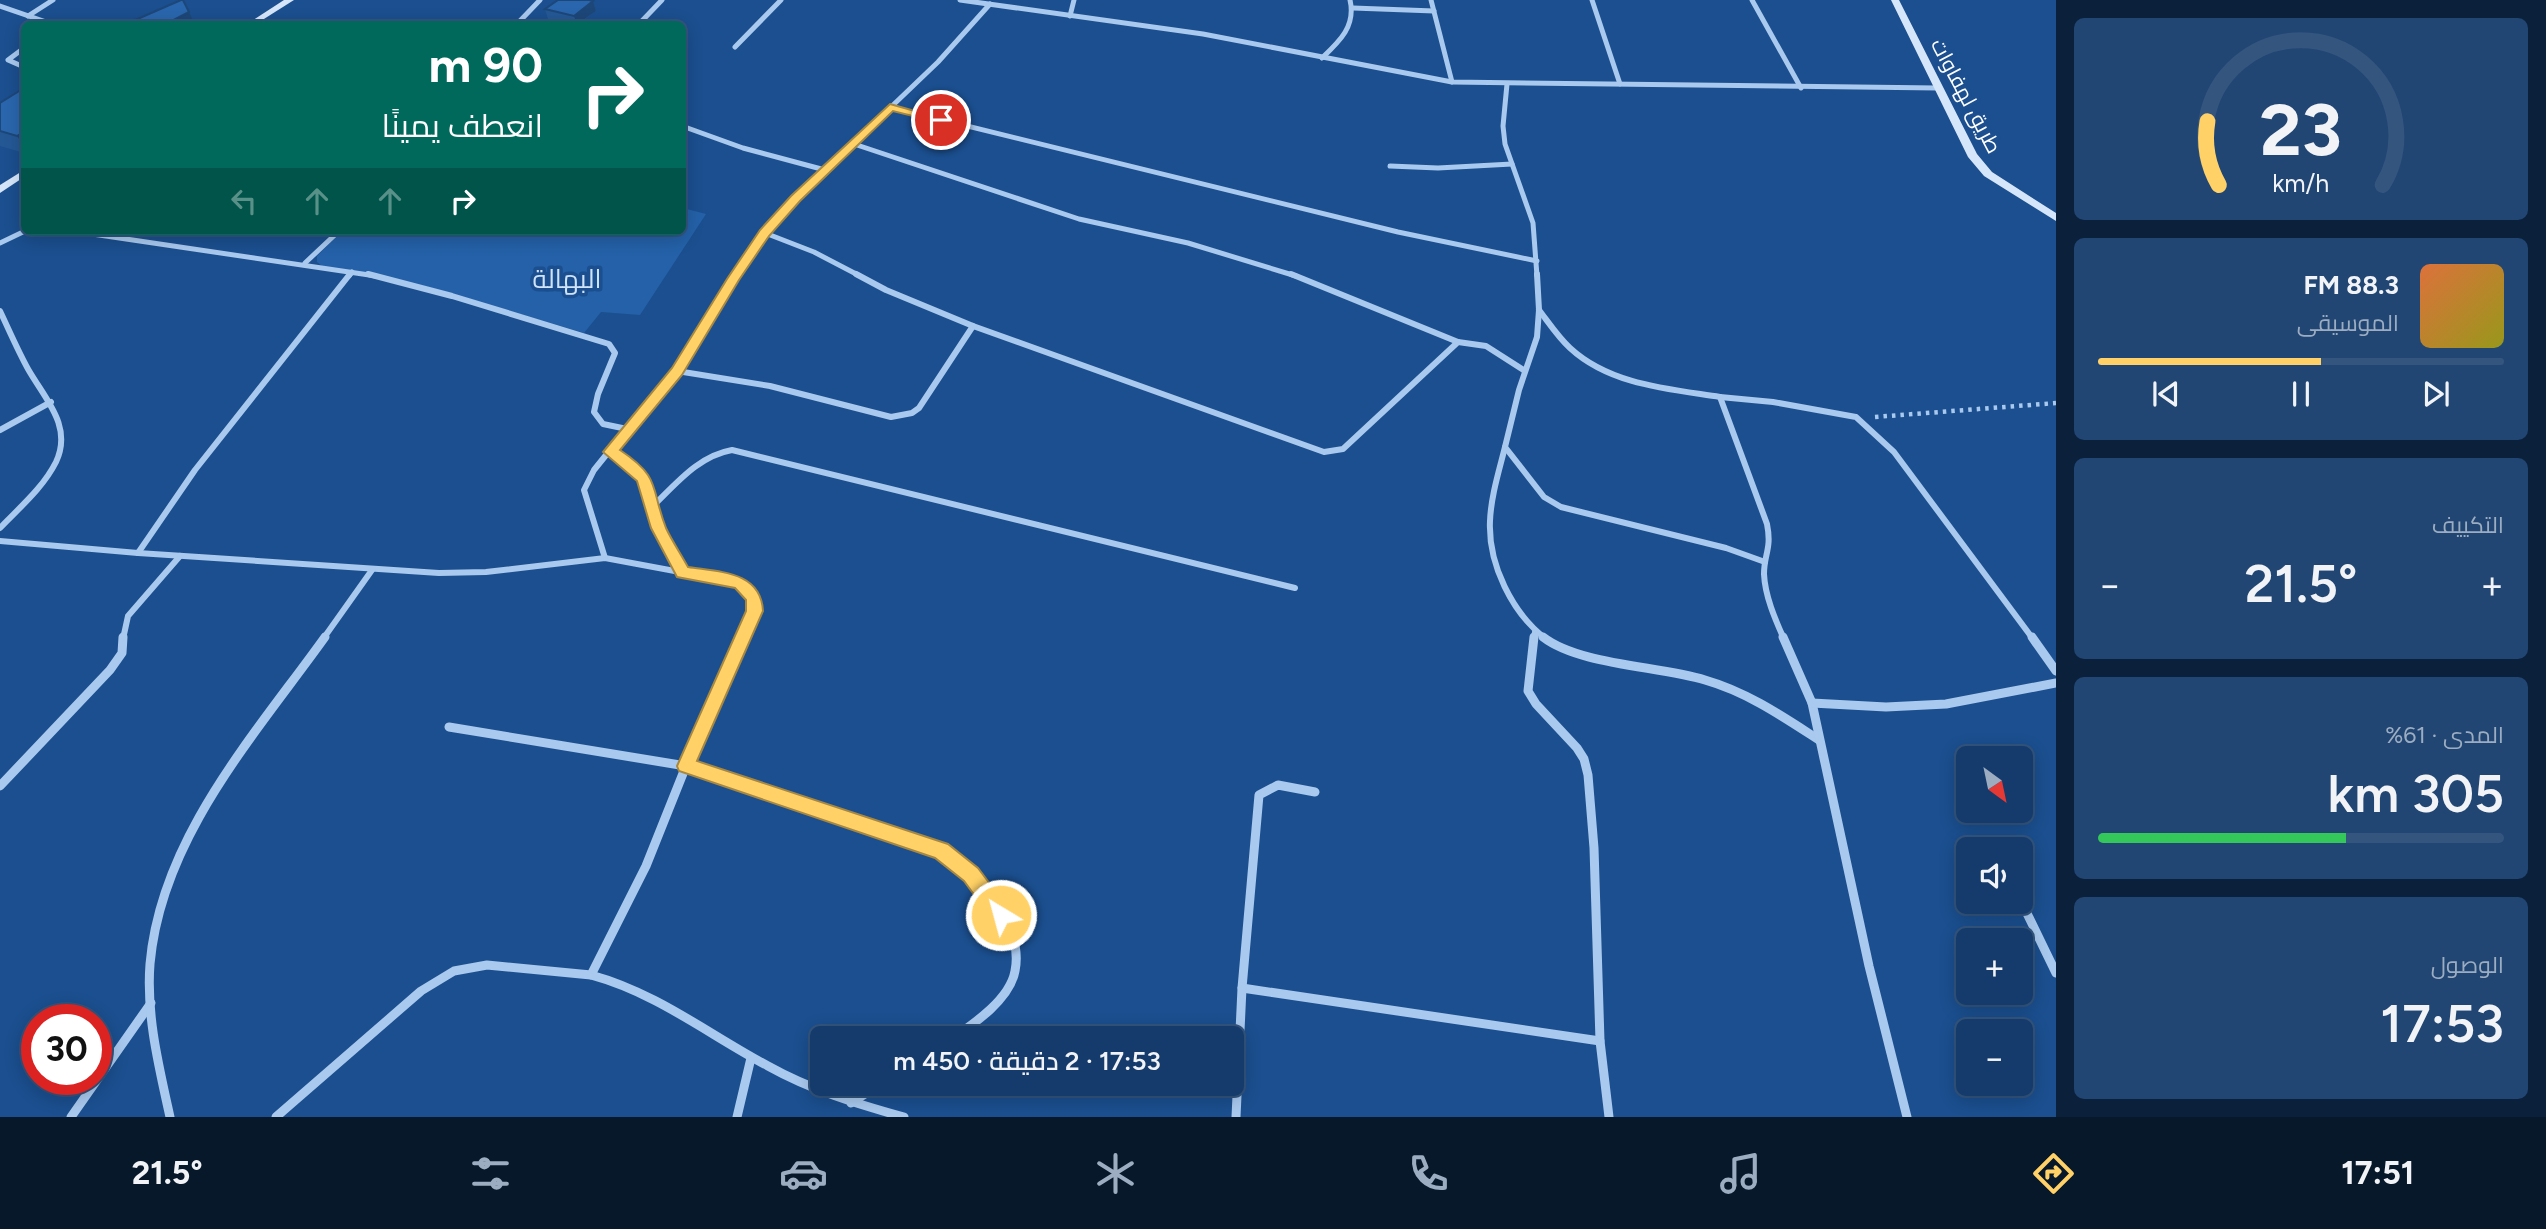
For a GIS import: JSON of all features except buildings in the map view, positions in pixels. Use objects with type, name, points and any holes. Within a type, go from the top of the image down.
[{"type":"street","points":[[28,16],[53,0]]},
{"type":"street","points":[[256,21],[290,0]]},
{"type":"street","points":[[520,21],[540,0]]},
{"type":"street","points":[[642,21],[662,0]]},
{"type":"street","points":[[735,47],[781,0]]},
{"type":"street","points":[[960,0],[1203,34],[1452,82],[1937,88]]},
{"type":"street","points":[[1070,16],[1074,0]]},
{"type":"street","points":[[1322,58],[1343,37],[1354,16],[1350,0]]},
{"type":"street","points":[[1431,0],[1452,82]]},
{"type":"street","points":[[1592,0],[1620,84]]},
{"type":"street","points":[[1752,0],[1801,88]]},
{"type":"street","name":"طريق لهفاوات","points":[[1895,0],[1972,155],[1988,174],[2056,218]]},
{"type":"street","points":[[605,558],[584,490],[594,470],[677,371],[693,341],[765,233],[825,170],[938,62],[990,4]]},
{"type":"street","points":[[0,6],[43,21]]},
{"type":"street","points":[[1353,8],[1434,10]]},
{"type":"street","points":[[21,50],[8,60],[21,66]]},
{"type":"street","points":[[1507,84],[1503,126],[1512,164],[1533,223],[1539,310],[1537,337],[1525,371],[1493,498],[1491,543],[1504,584],[1515,606],[1535,632],[1564,650],[1667,670],[1723,685],[1763,704],[1819,741]]},
{"type":"street","points":[[890,107],[1398,232],[1537,261]]},
{"type":"street","points":[[686,127],[743,148],[825,170]]},
{"type":"street","points":[[854,144],[1079,219],[1188,243],[1308,280],[1458,342],[1474,340],[1487,344],[1525,371]]},
{"type":"street","points":[[1390,166],[1461,167],[1512,164]]},
{"type":"street","points":[[0,190],[21,175]]},
{"type":"street","points":[[0,243],[21,233]]},
{"type":"street","points":[[765,233],[814,252],[886,290],[973,326],[1306,446],[1334,452],[1343,449],[1357,437],[1458,342]]},
{"type":"street","points":[[101,235],[352,272],[452,296],[609,344],[615,353],[598,394],[594,412],[603,424],[627,429]]},
{"type":"street","points":[[305,263],[335,235]]},
{"type":"street","points":[[138,553],[195,470],[352,272]]},
{"type":"street","points":[[1539,310],[1571,349],[1589,364],[1619,379],[1720,397],[1800,405],[1856,416],[1894,452],[2056,671]]},
{"type":"street","points":[[0,311],[29,371],[51,402],[62,428],[62,443],[57,461],[43,481],[0,528]]},
{"type":"street","points":[[677,371],[770,386],[891,417],[902,417],[919,408],[973,326]]},
{"type":"street","points":[[1720,397],[1767,524],[1770,543],[1764,573],[1773,615],[1812,704],[1869,966],[1907,1117]]},
{"type":"street","points":[[0,430],[51,402]]},
{"type":"street","points":[[1505,447],[1544,498],[1561,507],[1726,548],[1765,562]]},
{"type":"street","points":[[652,507],[707,458],[721,450],[732,450],[1295,588]]},
{"type":"street","points":[[611,452],[633,466],[644,478],[659,528],[682,572]]},
{"type":"street","points":[[0,541],[372,570],[478,573],[605,558],[739,583],[748,589],[754,599],[755,611],[686,766],[646,866],[591,975]]},
{"type":"street","points":[[0,786],[110,670],[122,653],[123,631],[128,617],[180,556]]},
{"type":"street","points":[[170,1117],[152,1032],[149,965],[161,897],[186,838],[236,761],[372,570]]},
{"type":"street","points":[[1535,632],[1528,691],[1536,704],[1577,748],[1584,759],[1588,775],[1594,848],[1600,1041],[1609,1117]]},
{"type":"street","points":[[1812,704],[1886,707],[1946,704],[2056,683]]},
{"type":"street","points":[[449,727],[686,766],[941,850],[971,875],[1001,915],[1016,947],[1014,973],[999,999],[967,1026]]},
{"type":"street","points":[[1236,1117],[1242,988],[1259,795],[1266,787],[1276,783],[1315,792]]},
{"type":"street","points":[[2027,914],[2056,973]]},
{"type":"street","points":[[276,1117],[421,991],[444,975],[461,968],[480,965],[591,975],[641,989],[751,1058],[801,1084],[851,1103],[897,1116]]},
{"type":"street","points":[[1242,988],[1600,1041]]},
{"type":"street","points":[[71,1117],[151,1002]]},
{"type":"street","points":[[737,1117],[751,1058]]},
{"type":"street","points":[[851,1103],[862,1096]]},
{"type":"path","points":[[1856,416],[1897,417],[2056,404]]},
{"type":"green space","name":"البهالة","points":[[686,209],[706,214],[640,315],[601,312],[584,333],[422,287],[323,267],[317,262],[317,256],[338,235],[686,235]]},
{"type":"route","points":[[941,120],[890,107],[796,199],[765,233],[733,279],[677,371],[627,429],[611,452],[633,466],[644,478],[659,528],[682,572],[739,583],[748,589],[754,599],[755,611],[686,766],[941,850],[971,875],[1001,915]]}]
